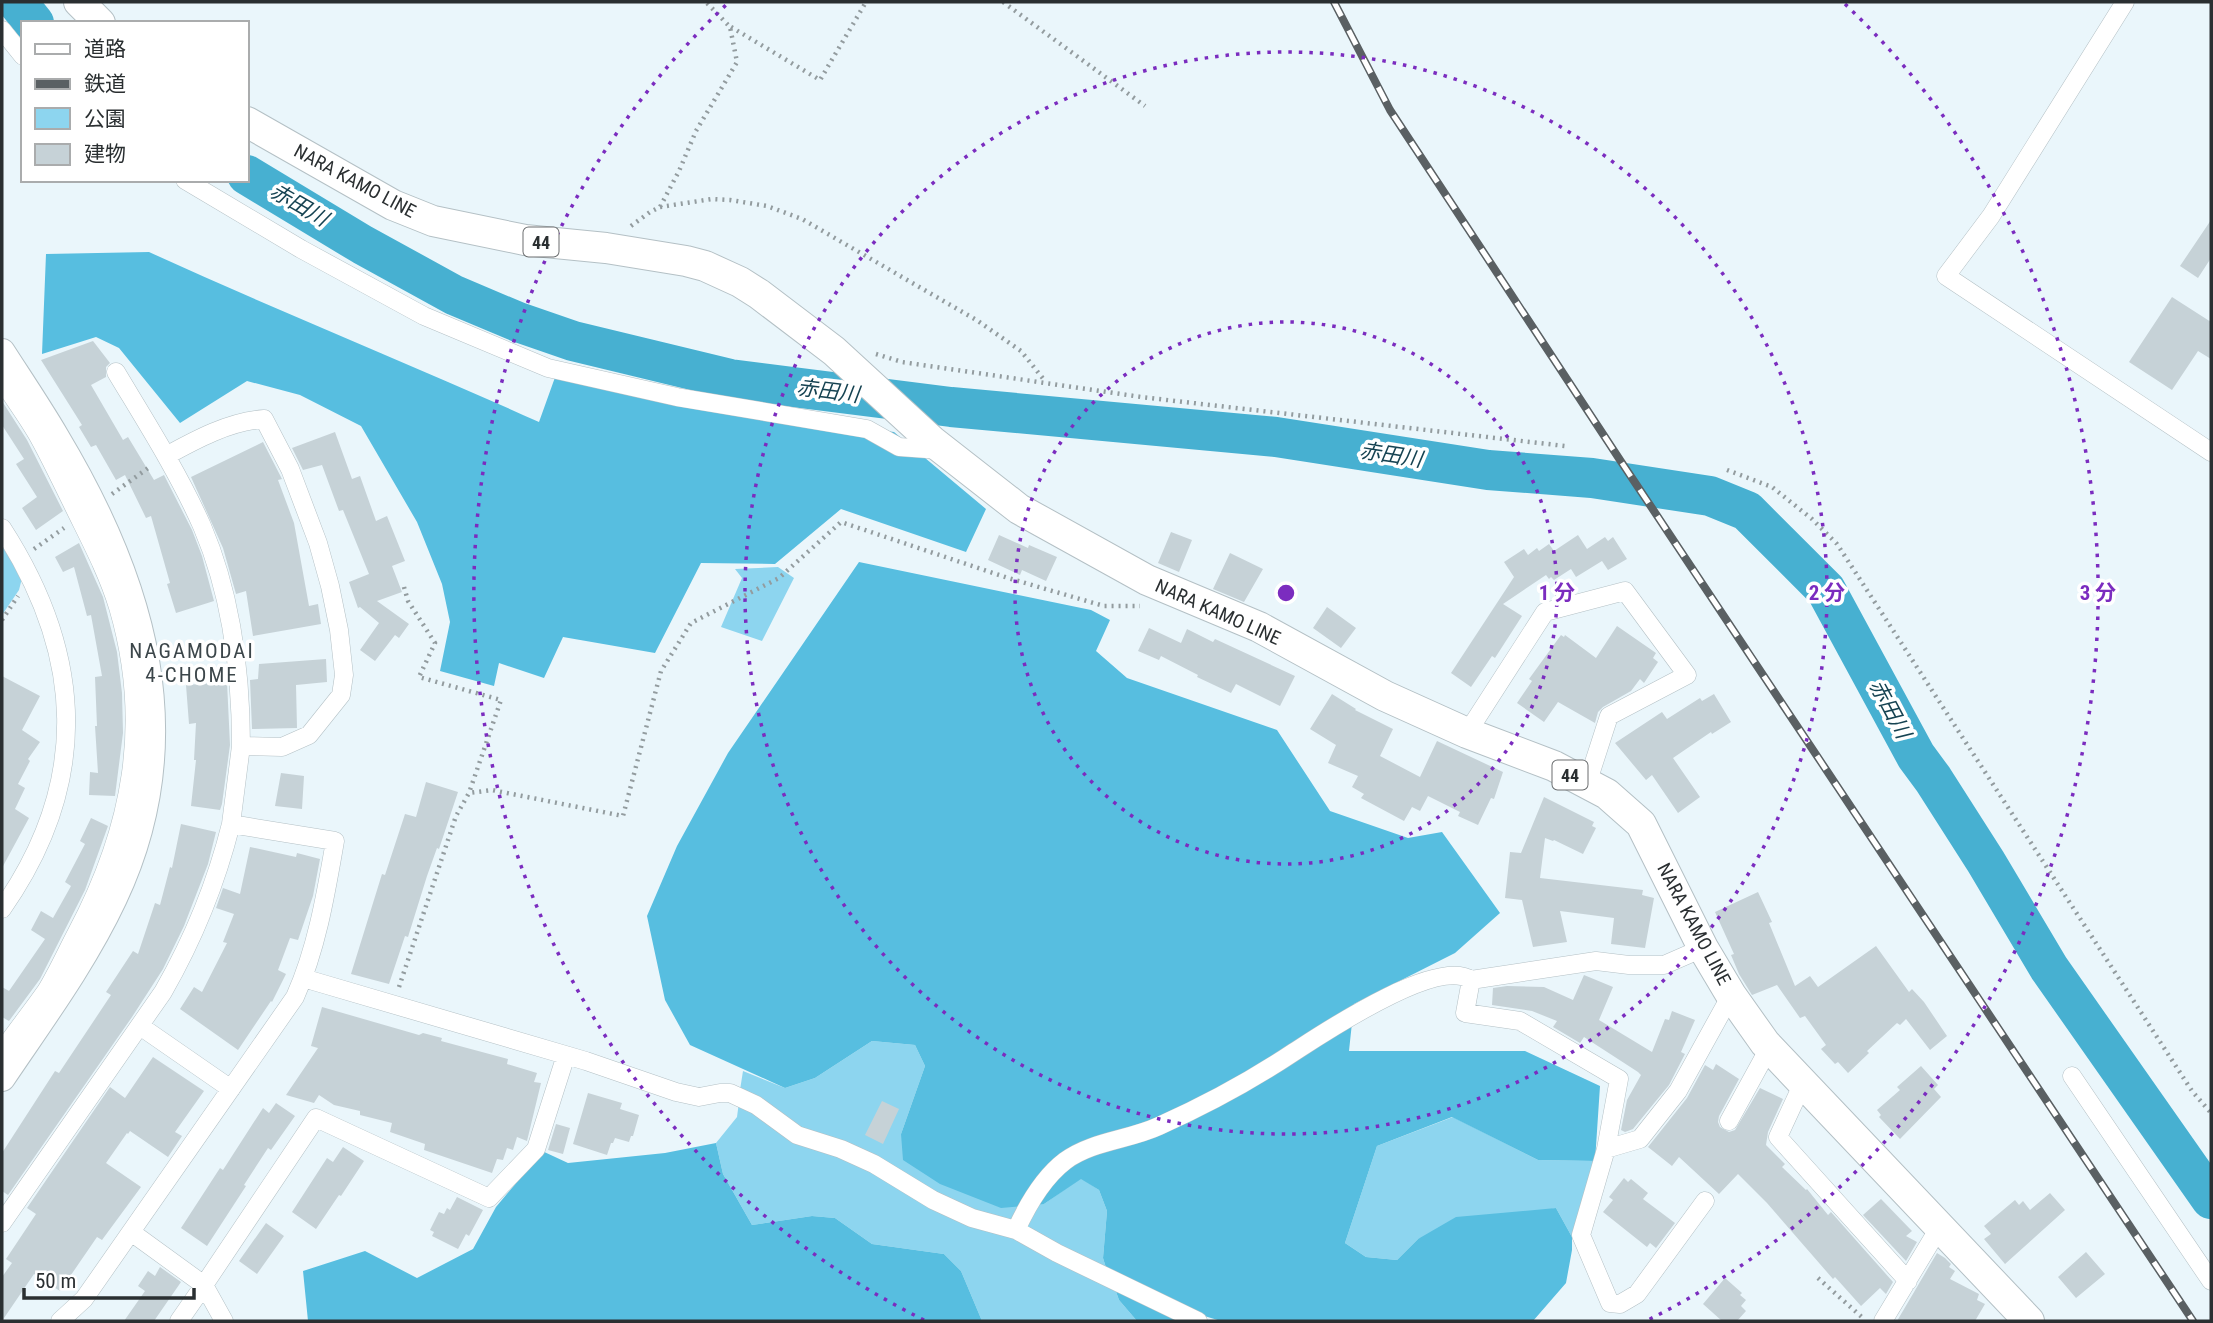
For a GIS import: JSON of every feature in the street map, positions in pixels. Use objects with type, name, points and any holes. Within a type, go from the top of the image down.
[{"type":"main road","points":[[79,2],[98,21]]},
{"type":"main road","name":"NARA KAMO LINE","points":[[248,123],[393,205],[433,221],[526,240],[606,247],[686,261],[723,273],[759,294],[834,351],[938,446],[1019,509],[1147,580],[1259,627],[1385,696],[1467,733],[1554,766],[1607,794],[1641,824],[1703,948],[1731,995],[1769,1048],[2029,1321]]},
{"type":"street","points":[[2125,2],[1991,216],[1946,276],[2211,452]]},
{"type":"street","points":[[2,30],[21,54]]},
{"type":"street","points":[[188,182],[301,249],[424,316],[548,368],[677,397],[866,429],[899,447],[938,446]]},
{"type":"street","points":[[2,352],[57,437],[109,540],[137,620],[150,681],[153,719],[152,755],[139,829],[128,864],[86,950],[2,1077]]},
{"type":"street","points":[[2,1223],[140,1026],[184,956],[201,919],[231,824],[241,746],[239,678],[227,605],[217,566],[185,491],[116,372]]},
{"type":"street","points":[[2,380],[36,433],[107,575],[125,636],[134,705],[130,779],[117,840],[100,887],[46,990],[2,1051]]},
{"type":"street","points":[[166,456],[246,420],[264,419],[290,469],[305,506],[330,586],[344,675],[341,695],[309,735],[282,747],[241,746]]},
{"type":"street","points":[[2,528],[21,558],[46,609],[55,639],[66,702],[66,734],[59,785],[48,824],[22,880],[2,909]]},
{"type":"street","points":[[1467,733],[1545,612],[1625,591],[1686,675],[1609,716],[1587,784]]},
{"type":"street","points":[[60,1321],[84,1300],[295,996],[303,978],[327,889],[335,841],[231,824]]},
{"type":"street","points":[[1016,1230],[1049,1175],[1066,1160],[1090,1149],[1157,1127],[1181,1115],[1279,1062],[1350,1015],[1402,990],[1453,975],[1465,976],[1471,980],[1597,961],[1664,965],[1703,948]]},
{"type":"street","points":[[303,978],[566,1055],[676,1092],[699,1097],[730,1093],[756,1105],[797,1135],[841,1149],[874,1164],[933,1200],[972,1218],[1016,1230],[1057,1253],[1198,1321]]},
{"type":"street","points":[[1471,980],[1465,1013],[1520,1021],[1619,1079],[1606,1149],[1581,1235],[1610,1303],[1620,1304],[1637,1294],[1705,1201]]},
{"type":"street","points":[[1606,1149],[1640,1139],[1678,1091],[1731,995]]},
{"type":"street","points":[[140,1026],[231,1089]]},
{"type":"street","points":[[1730,1121],[1769,1048]]},
{"type":"street","points":[[179,1321],[316,1118],[489,1198],[536,1149],[566,1055]]},
{"type":"street","points":[[2072,1076],[2211,1281]]},
{"type":"street","points":[[1803,1083],[1778,1137],[1908,1281]]},
{"type":"street","points":[[1883,1321],[1939,1228]]},
{"type":"street","points":[[131,1232],[204,1285],[225,1321]]},
{"type":"path","points":[[706,2],[730,27],[820,80],[866,2]]},
{"type":"path","points":[[1003,2],[1145,106]]},
{"type":"path","points":[[660,207],[696,131],[737,62],[730,27]]},
{"type":"path","points":[[606,247],[640,218],[660,207],[712,199],[767,206],[802,219],[978,321],[1021,351],[1045,382]]},
{"type":"path","points":[[834,351],[843,343],[902,362],[1141,397],[1565,446]]},
{"type":"path","points":[[108,496],[166,456]]},
{"type":"path","points":[[1727,470],[1772,487],[1812,519],[1837,544],[2192,1091],[2211,1114]]},
{"type":"path","points":[[21,558],[79,518]]},
{"type":"path","points":[[468,793],[492,790],[623,816],[661,671],[691,623],[779,578],[841,522],[1008,578],[1104,606],[1142,606]]},
{"type":"path","points":[[393,1005],[456,817],[468,793],[501,700],[419,677],[435,643],[408,601],[404,587]]},
{"type":"path","points":[[1818,1278],[1863,1319],[1883,1321]]},
{"type":"green space","points":[[2,546],[22,578],[19,590],[2,615]]},
{"type":"green space","points":[[778,567],[794,578],[762,641],[721,627],[742,578],[735,569]]},
{"type":"green space","points":[[872,1041],[915,1045],[925,1066],[901,1134],[1044,1204],[1081,1178],[1099,1190],[1107,1211],[1103,1258],[1108,1274],[800,1131],[740,1090],[743,1071],[785,1088],[815,1078]]},
{"type":"green space","points":[[739,1102],[839,1154],[1014,1235],[1114,1286],[1119,1300],[1137,1321],[982,1321],[961,1271],[944,1254],[872,1244],[835,1218],[812,1216],[752,1225],[723,1174],[716,1143],[737,1117]]},
{"type":"green space","points":[[1453,1117],[1538,1160],[1595,1161],[1584,1209],[1572,1237],[1556,1208],[1418,1239],[1397,1260],[1366,1257],[1345,1243],[1377,1146]]},
{"type":"shaded area","points":[[149,252],[539,422],[558,369],[848,426],[894,432],[986,509],[966,552],[841,509],[775,564],[701,563],[655,653],[563,637],[544,678],[499,663],[494,686],[440,671],[450,622],[442,584],[417,522],[361,426],[300,395],[247,381],[180,423],[119,348],[96,337],[42,354],[46,254]]},
{"type":"shaded area","points":[[859,562],[1091,610],[1110,620],[1096,651],[1127,678],[1277,730],[1330,811],[1408,838],[1442,832],[1500,913],[1455,953],[1354,1004],[1349,1051],[1525,1051],[1600,1086],[1595,1161],[1538,1160],[1452,1117],[1377,1146],[1345,1243],[1366,1257],[1397,1260],[1418,1239],[1456,1217],[1556,1208],[1572,1237],[1566,1283],[1533,1321],[1221,1321],[1191,1312],[1108,1274],[1103,1258],[1107,1211],[1099,1190],[1081,1179],[1044,1204],[1001,1208],[940,1184],[903,1160],[901,1134],[925,1066],[915,1045],[872,1041],[815,1078],[785,1088],[690,1045],[665,1000],[647,916],[677,846],[728,753]]},
{"type":"shaded area","points":[[716,1143],[723,1174],[752,1225],[812,1216],[835,1218],[872,1244],[944,1254],[961,1271],[982,1321],[308,1321],[303,1271],[365,1251],[417,1278],[473,1249],[496,1207],[532,1164],[540,1150],[568,1163],[665,1153]]},
{"type":"shaded area","points":[[1114,1286],[1184,1321],[1137,1321],[1119,1300]]},
{"type":"building","points":[[2211,220],[2211,258],[2198,278],[2180,266]]},
{"type":"building","points":[[2172,297],[2211,322],[2211,359],[2198,351],[2172,390],[2129,362]]},
{"type":"building","points":[[93,341],[110,363],[106,367],[106,377],[91,385],[123,440],[128,437],[154,480],[164,475],[192,530],[214,601],[176,613],[151,516],[146,518],[125,475],[116,480],[96,445],[91,447],[79,427],[82,425],[41,360]]},
{"type":"building","points":[[2,401],[27,440],[63,511],[36,530],[22,508],[37,497],[16,464],[24,459],[2,425]]},
{"type":"building","points":[[335,432],[352,479],[360,476],[376,521],[387,516],[405,561],[392,566],[402,592],[377,601],[409,624],[399,638],[395,635],[375,661],[360,650],[379,623],[358,608],[349,582],[369,574],[343,510],[339,511],[322,465],[303,470],[292,448]]},
{"type":"building","points":[[263,442],[282,479],[278,480],[294,523],[309,606],[318,604],[321,624],[253,636],[246,591],[236,594],[223,548],[191,477]]},
{"type":"building","points":[[1171,532],[1192,540],[1179,572],[1158,563]]},
{"type":"building","points":[[999,535],[1057,557],[1046,581],[1022,570],[1020,575],[988,560]]},
{"type":"building","points":[[1578,535],[1587,549],[1605,537],[1608,541],[1613,537],[1627,559],[1608,570],[1602,561],[1576,577],[1571,569],[1554,580],[1546,575],[1503,604],[1522,616],[1495,658],[1492,656],[1471,687],[1451,673],[1514,577],[1504,562],[1524,549],[1528,555],[1549,544],[1554,551]]},
{"type":"building","points":[[79,543],[103,597],[117,652],[123,733],[115,796],[89,795],[90,772],[98,773],[95,677],[102,676],[91,615],[87,616],[74,567],[63,572],[55,557]]},
{"type":"building","points":[[1230,553],[1263,569],[1244,602],[1213,589]]},
{"type":"building","points":[[1327,607],[1356,628],[1341,648],[1313,628]]},
{"type":"building","points":[[1617,626],[1656,653],[1653,658],[1658,662],[1644,683],[1640,679],[1631,691],[1603,707],[1598,712],[1595,723],[1558,702],[1544,722],[1517,703],[1532,681],[1529,679],[1561,635],[1565,635],[1596,658]]},
{"type":"building","points":[[1149,628],[1181,643],[1187,629],[1295,676],[1280,706],[1236,684],[1231,693],[1161,656],[1159,660],[1138,651]]},
{"type":"building","points":[[326,659],[327,682],[296,685],[297,728],[252,729],[250,680],[258,679],[259,664]]},
{"type":"building","points":[[2,676],[40,696],[22,730],[40,742],[28,759],[30,761],[18,784],[25,788],[15,809],[29,818],[2,868]]},
{"type":"building","points":[[227,682],[230,745],[222,804],[220,810],[191,806],[196,760],[196,723],[189,724],[186,685]]},
{"type":"building","points":[[1332,694],[1355,710],[1393,729],[1380,756],[1420,777],[1437,741],[1503,772],[1494,799],[1491,798],[1478,825],[1458,816],[1460,812],[1428,796],[1420,811],[1412,807],[1404,821],[1361,798],[1364,794],[1352,787],[1358,776],[1328,763],[1336,745],[1310,729]]},
{"type":"building","points":[[1714,694],[1731,722],[1673,758],[1700,797],[1678,813],[1652,775],[1646,780],[1615,743],[1662,712],[1667,719],[1700,698],[1702,701]]},
{"type":"building","points":[[281,773],[304,776],[302,809],[275,806]]},
{"type":"building","points":[[426,782],[458,792],[408,937],[405,936],[389,984],[351,974],[382,874],[385,875],[405,814],[416,817]]},
{"type":"building","points":[[1544,797],[1594,822],[1592,826],[1596,828],[1583,854],[1545,838],[1540,878],[1643,890],[1642,895],[1654,898],[1645,948],[1611,944],[1614,918],[1560,911],[1567,942],[1533,947],[1522,900],[1505,898],[1510,852],[1521,853]]},
{"type":"building","points":[[91,818],[108,826],[85,890],[40,979],[9,1021],[2,1017],[2,987],[9,991],[45,939],[31,930],[41,911],[53,918],[71,886],[65,882],[85,844],[80,841]]},
{"type":"building","points":[[181,824],[216,832],[208,864],[184,926],[163,969],[132,1017],[8,1195],[2,1191],[2,1153],[55,1071],[59,1073],[111,995],[106,992],[133,951],[138,954],[155,903],[160,905],[170,867],[172,868]]},
{"type":"building","points":[[250,847],[320,859],[313,896],[298,940],[290,938],[278,970],[286,974],[272,1002],[238,1050],[180,1009],[194,987],[202,992],[227,943],[223,942],[234,914],[216,908],[223,888],[240,894]]},
{"type":"building","points":[[1758,892],[1795,986],[1810,976],[1818,987],[1876,946],[1909,992],[1912,989],[1924,1002],[1947,1036],[1930,1050],[1906,1019],[1900,1025],[1897,1023],[1848,1073],[1838,1062],[1835,1064],[1821,1049],[1826,1045],[1805,1016],[1800,1018],[1777,985],[1752,995],[1739,974],[1731,955],[1734,954],[1715,912]]},
{"type":"building","points":[[1584,975],[1613,987],[1599,1020],[1652,1052],[1665,1019],[1669,1020],[1672,1011],[1695,1020],[1681,1052],[1685,1054],[1669,1085],[1633,1129],[1625,1132],[1621,1130],[1627,1100],[1641,1075],[1638,1072],[1584,1037],[1580,1043],[1553,1027],[1557,1021],[1532,1011],[1492,1005],[1493,988],[1507,986],[1544,987],[1573,1000]]},
{"type":"building","points":[[322,1007],[419,1035],[423,1033],[442,1038],[441,1041],[508,1059],[507,1064],[537,1073],[534,1082],[541,1083],[527,1141],[517,1137],[513,1150],[507,1148],[503,1160],[497,1159],[492,1173],[424,1150],[425,1144],[390,1132],[392,1123],[360,1115],[360,1111],[334,1105],[319,1095],[314,1103],[286,1095],[318,1048],[311,1046]]},
{"type":"building","points":[[153,1057],[204,1091],[175,1132],[182,1136],[168,1157],[130,1131],[127,1133],[106,1163],[141,1187],[102,1240],[97,1237],[60,1291],[34,1274],[2,1321],[2,1277],[12,1263],[6,1259],[36,1214],[27,1208],[110,1087],[125,1098]]},
{"type":"building","points":[[1716,1064],[1739,1079],[1719,1116],[1720,1127],[1729,1132],[1735,1130],[1760,1088],[1783,1099],[1768,1132],[1766,1145],[1785,1164],[1782,1167],[1807,1189],[1828,1215],[1831,1212],[1893,1282],[1886,1294],[1880,1288],[1861,1306],[1738,1174],[1719,1194],[1679,1157],[1672,1166],[1648,1147],[1687,1098],[1705,1065],[1713,1070]]},
{"type":"building","points":[[1921,1066],[1938,1085],[1934,1089],[1941,1097],[1900,1139],[1879,1117],[1881,1115],[1877,1110],[1900,1090],[1897,1087]]},
{"type":"building","points":[[588,1093],[622,1103],[620,1109],[639,1115],[629,1142],[615,1138],[607,1155],[573,1144]]},
{"type":"building","points":[[882,1101],[899,1109],[883,1144],[865,1135]]},
{"type":"building","points":[[276,1103],[295,1116],[271,1150],[268,1148],[207,1246],[181,1228],[263,1108],[269,1113]]},
{"type":"building","points":[[556,1124],[570,1128],[563,1154],[548,1150]]},
{"type":"building","points":[[343,1147],[364,1161],[316,1229],[292,1212],[327,1158],[333,1162]]},
{"type":"building","points":[[1624,1178],[1628,1182],[1631,1179],[1648,1193],[1643,1199],[1675,1223],[1656,1248],[1650,1243],[1647,1247],[1603,1212],[1613,1200],[1609,1197]]},
{"type":"building","points":[[2050,1193],[2065,1210],[2005,1264],[1984,1239],[1991,1234],[1984,1226],[2015,1200],[2019,1205],[2023,1201],[2030,1210]]},
{"type":"building","points":[[457,1197],[483,1210],[469,1236],[466,1234],[458,1249],[432,1236],[434,1232],[430,1230],[439,1212],[444,1214],[447,1208],[450,1210]]},
{"type":"building","points":[[1881,1199],[1912,1231],[1906,1236],[1917,1242],[1906,1261],[1863,1215]]},
{"type":"building","points":[[266,1223],[284,1236],[257,1274],[239,1261]]},
{"type":"building","points":[[2086,1252],[2105,1274],[2076,1298],[2058,1277]]},
{"type":"building","points":[[1937,1253],[1951,1264],[1949,1267],[1955,1271],[1950,1279],[1979,1294],[1977,1300],[1985,1304],[1975,1321],[1897,1321]]},
{"type":"building","points":[[160,1267],[181,1282],[154,1321],[124,1321],[145,1291],[138,1286],[148,1271],[155,1276]]},
{"type":"building","points":[[1725,1278],[1746,1300],[1741,1306],[1746,1311],[1737,1321],[1722,1321],[1703,1304]]},
{"type":"waterway","name":"赤田川","points":[[17,2],[32,21]]},
{"type":"waterway","name":"赤田川","points":[[248,176],[363,245],[454,295],[518,322],[573,341],[730,379],[951,407],[1276,437],[1488,470],[1592,478],[1710,496],[1747,511],[1826,590],[1916,756],[1986,862],[2049,968],[2211,1199]]},
{"type":"railway","points":[[1334,2],[1390,110],[2193,1321]]},
{"type":"district","name":"NAGAMODAI 4-CHOME","points":[[192,663]]}]
